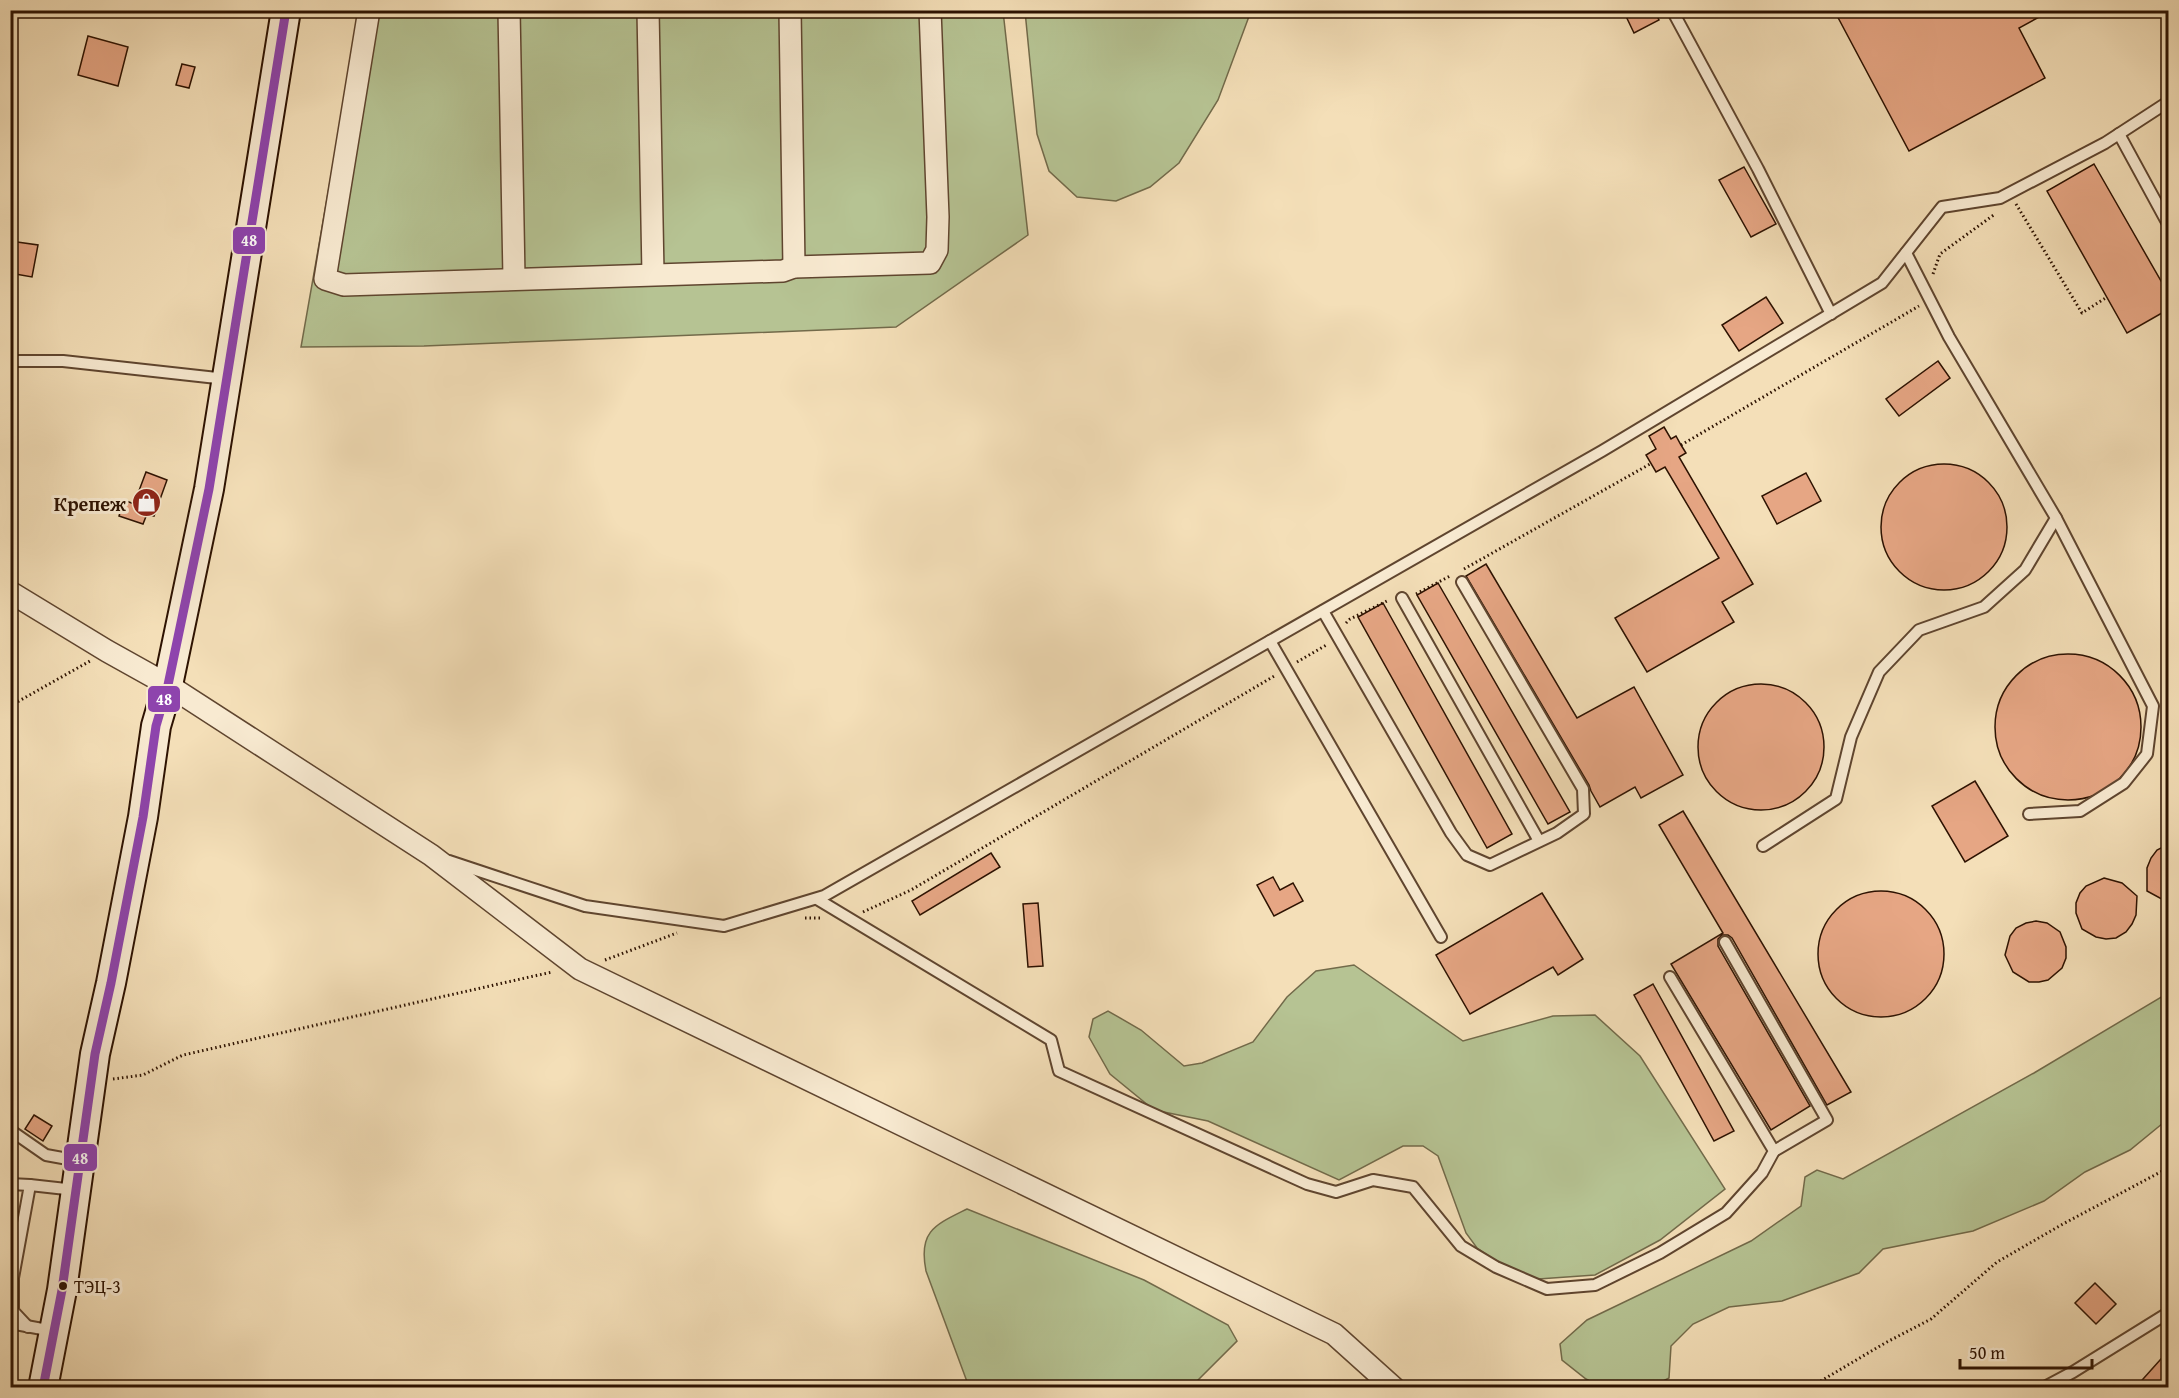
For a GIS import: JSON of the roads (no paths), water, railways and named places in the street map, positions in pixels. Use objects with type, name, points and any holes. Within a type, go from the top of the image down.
[{"type":"main road","points":[[43,1388],[41,1329],[62,1290],[94,1054],[111,983],[143,818],[156,726],[168,685],[209,489],[286,10]]},
{"type":"street","points":[[369,10],[325,279],[344,285],[783,271],[794,267],[930,263],[937,250],[938,217],[930,10]]},
{"type":"street","points":[[509,10],[514,278]]},
{"type":"street","points":[[648,10],[653,274]]},
{"type":"street","points":[[790,10],[794,267]]},
{"type":"street","points":[[10,592],[168,685],[431,855],[580,969],[1334,1334],[1394,1388]]},
{"type":"lane","points":[[1672,10],[1758,169],[1832,314]]},
{"type":"lane","points":[[431,855],[585,906],[724,926],[817,899],[835,891],[1602,451],[1832,314],[1882,283],[1942,207],[2000,198],[2119,134],[2169,102]]},
{"type":"lane","points":[[2119,134],[2169,224]]},
{"type":"lane","points":[[1906,253],[1949,337],[2055,518],[2153,706],[2147,754],[2124,783],[2080,811],[2029,814]]},
{"type":"lane","points":[[10,361],[63,361],[226,380]]},
{"type":"lane","points":[[1762,846],[1836,799],[1851,737],[1879,672],[1919,630],[1984,607],[2025,570],[2055,518]]},
{"type":"lane","points":[[1323,611],[1450,833],[1467,855],[1490,865],[1557,833],[1584,814],[1583,789],[1462,582]]},
{"type":"lane","points":[[1402,598],[1539,841]]},
{"type":"lane","points":[[1270,641],[1441,937]]},
{"type":"lane","points":[[817,899],[1051,1040],[1059,1071],[1307,1184],[1335,1192],[1373,1180],[1413,1187],[1461,1246],[1496,1267],[1547,1289],[1595,1285],[1660,1253],[1726,1213],[1762,1173],[1774,1151],[1827,1120],[1725,942]]},
{"type":"lane","points":[[1670,977],[1774,1151]]},
{"type":"lane","points":[[10,1130],[46,1155],[79,1161]]},
{"type":"lane","points":[[10,1184],[75,1190]]},
{"type":"lane","points":[[30,1185],[13,1278],[13,1311],[41,1329]]},
{"type":"lane","points":[[2043,1388],[2169,1313]]},
{"type":"lane","points":[[10,1323],[41,1329]]},
{"type":"place","name":"Крепеж","points":[[147,503]]},
{"type":"place","name":"ТЭЦ-3","points":[[63,1286]]}]
